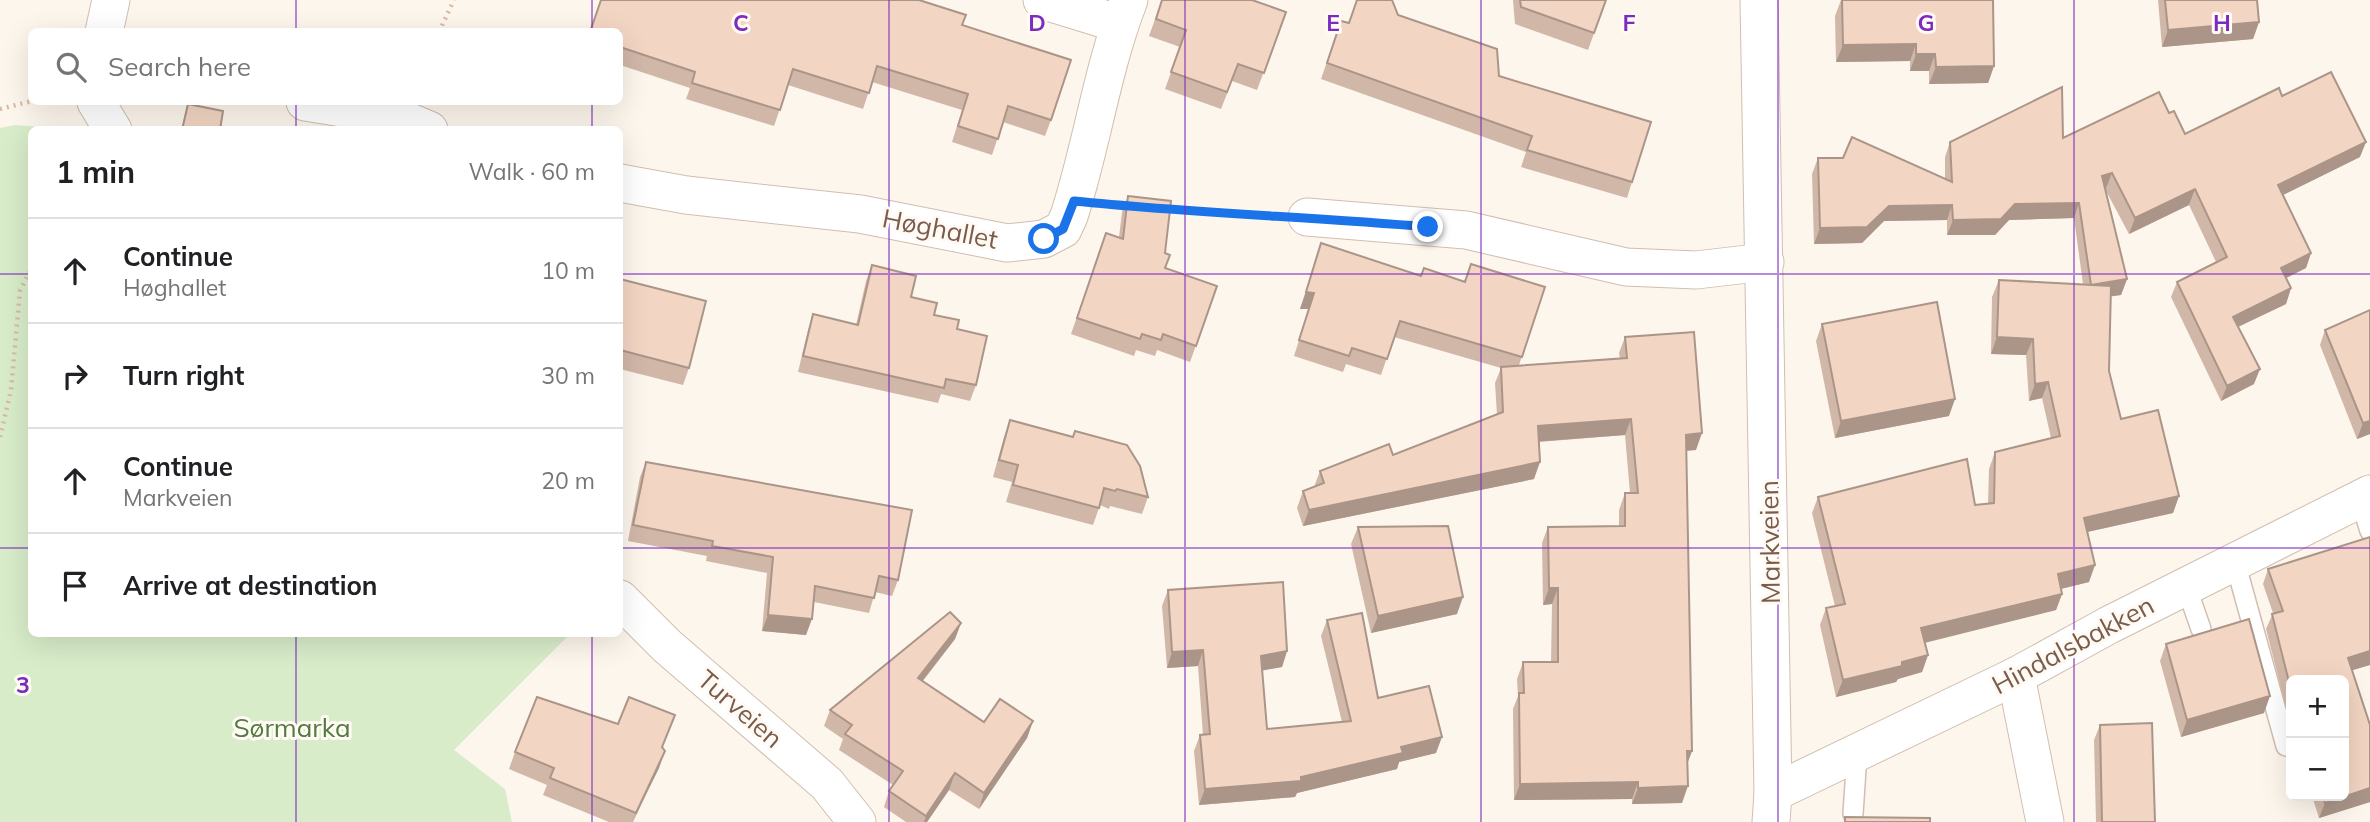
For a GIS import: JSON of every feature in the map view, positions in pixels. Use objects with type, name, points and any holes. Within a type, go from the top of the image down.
[{"type":"street","points":[[105,28],[111,0]]},
{"type":"street","points":[[1042,0],[1125,12]]},
{"type":"street","name":"Markveien","points":[[1759,0],[1772,807]]},
{"type":"street","name":"Høghallet","points":[[623,184],[686,195],[860,214],[1007,243],[1044,239],[1063,229],[1069,216],[1125,12]]},
{"type":"street","points":[[96,105],[110,126]]},
{"type":"street","points":[[324,105],[398,117],[419,126]]},
{"type":"street","points":[[1307,217],[1466,230],[1626,267],[1696,270],[1765,262]]},
{"type":"street","name":"Hindalsbakken","points":[[1772,807],[1857,754],[2016,676],[2186,586],[2235,562],[2274,554],[2367,508]]},
{"type":"street","name":"Turveien","points":[[623,602],[706,680],[827,784],[857,822]]},
{"type":"street","points":[[2016,676],[2045,822]]},
{"type":"lane","points":[[2235,562],[2286,746]]},
{"type":"lane","points":[[2186,586],[2201,629]]},
{"type":"lane","points":[[1853,814],[1857,754]]},
{"type":"path","points":[[441,28],[454,0]]},
{"type":"path","points":[[0,109],[28,102]]},
{"type":"path","points":[[1164,210],[1307,217]]},
{"type":"path","points":[[0,437],[11,390],[20,291],[28,275]]},
{"type":"green space","name":"Sørmarka","points":[[28,126],[28,637],[567,637],[454,750],[505,789],[512,822],[0,822],[0,128]]},
{"type":"building","points":[[601,0],[919,0],[966,15],[962,25],[1071,60],[1051,120],[1008,106],[998,139],[958,126],[968,94],[877,66],[869,93],[793,69],[780,110],[692,83],[695,72],[623,48],[623,28],[591,28]]},
{"type":"building","points":[[1162,0],[1252,0],[1286,12],[1264,73],[1238,64],[1227,92],[1171,72],[1186,30],[1156,19]]},
{"type":"building","points":[[1357,0],[1392,0],[1398,15],[1497,49],[1499,76],[1651,122],[1632,182],[1527,150],[1532,136],[1327,63],[1341,21],[1349,23]]},
{"type":"building","points":[[1520,0],[1606,0],[1594,33],[1521,7]]},
{"type":"building","points":[[1842,0],[1993,0],[1994,66],[1936,67],[1935,54],[1916,54],[1916,44],[1843,45]]},
{"type":"building","points":[[2165,0],[2257,0],[2259,22],[2168,30]]},
{"type":"building","points":[[2331,72],[2366,142],[2278,185],[2311,253],[2281,268],[2291,288],[2233,317],[2260,369],[2227,386],[2177,282],[2227,257],[2195,189],[2135,218],[2112,173],[2102,176],[2127,279],[2091,285],[2079,203],[2015,204],[2001,219],[1953,220],[1952,205],[1889,206],[1867,227],[1820,228],[1818,158],[1843,158],[1852,137],[1952,182],[1950,142],[2062,87],[2063,138],[2159,92],[2169,113],[2174,111],[2185,134],[2279,88],[2282,96]]},
{"type":"building","points":[[188,105],[223,111],[221,126],[183,126]]},
{"type":"building","points":[[1128,196],[1171,201],[1165,253],[1170,255],[1165,268],[1217,286],[1196,346],[1163,334],[1161,340],[1142,334],[1140,339],[1077,318],[1106,233],[1123,239]]},
{"type":"building","points":[[1321,243],[1421,276],[1424,268],[1465,282],[1471,264],[1545,287],[1522,357],[1400,321],[1387,359],[1352,348],[1349,356],[1299,340],[1314,293],[1306,292]]},
{"type":"building","points":[[872,265],[916,276],[911,297],[937,303],[934,315],[959,320],[957,329],[987,336],[976,385],[946,379],[944,388],[803,356],[813,314],[858,325]]},
{"type":"building","points":[[623,280],[706,301],[689,368],[623,351]]},
{"type":"building","points":[[1999,280],[2111,286],[2109,371],[2121,419],[2158,410],[2179,496],[2084,518],[2095,565],[2058,574],[2062,594],[1921,628],[1928,655],[1902,662],[1902,666],[1843,680],[1826,608],[1845,604],[1818,497],[1967,459],[1975,505],[1994,503],[1995,452],[2060,436],[2048,382],[2035,384],[2033,339],[1997,337]]},
{"type":"building","points":[[1937,302],[1955,399],[1841,421],[1822,324]]},
{"type":"building","points":[[2370,310],[2370,421],[2363,423],[2325,330]]},
{"type":"building","points":[[1694,332],[1702,433],[1686,435],[1692,751],[1687,751],[1688,786],[1638,788],[1638,782],[1520,784],[1519,693],[1524,693],[1523,662],[1558,662],[1558,588],[1549,588],[1548,527],[1625,526],[1625,493],[1638,493],[1631,419],[1538,426],[1540,462],[1309,510],[1303,491],[1324,483],[1320,471],[1389,444],[1393,455],[1503,412],[1501,367],[1627,358],[1625,337]]},
{"type":"building","points":[[1010,420],[1073,437],[1075,431],[1127,445],[1140,466],[1148,497],[1104,488],[1099,508],[1013,485],[1018,465],[999,460]]},
{"type":"building","points":[[646,462],[912,510],[898,580],[879,576],[874,598],[815,586],[812,619],[768,615],[773,557],[712,546],[713,541],[633,525]]},
{"type":"building","points":[[1448,526],[1463,597],[1378,616],[1358,527]]},
{"type":"building","points":[[2370,537],[2370,651],[2348,658],[2370,725],[2370,788],[2349,795],[2349,675],[2287,675],[2272,614],[2283,611],[2268,569]]},
{"type":"building","points":[[1283,582],[1287,651],[1261,656],[1267,729],[1351,721],[1327,620],[1362,613],[1378,698],[1429,686],[1442,737],[1401,747],[1403,753],[1301,777],[1301,781],[1205,789],[1200,735],[1210,734],[1203,650],[1172,652],[1168,590]]},
{"type":"building","points":[[950,612],[961,623],[918,678],[984,722],[1000,699],[1033,721],[984,793],[955,773],[926,816],[889,791],[903,771],[845,734],[852,725],[830,710]]},
{"type":"building","points":[[2249,619],[2270,696],[2187,720],[2166,644]]},
{"type":"building","points":[[537,697],[618,724],[629,697],[675,715],[662,747],[665,751],[636,813],[550,778],[554,768],[515,752]]},
{"type":"building","points":[[2152,723],[2155,822],[2102,822],[2100,725]]},
{"type":"building","points":[[1845,817],[1930,818],[1930,822],[1845,822]]},
{"type":"route","points":[[1044,239],[1063,229],[1074,201],[1233,215],[1307,217],[1428,227]]}]
